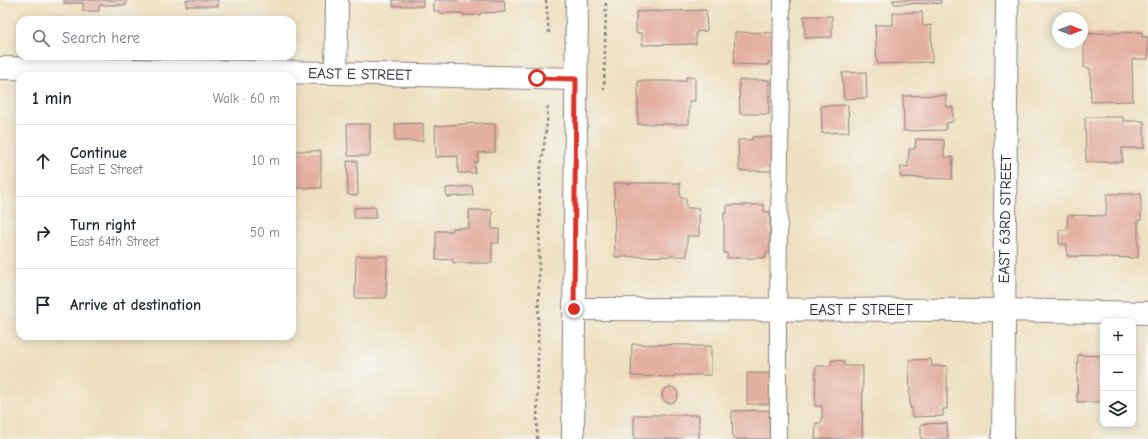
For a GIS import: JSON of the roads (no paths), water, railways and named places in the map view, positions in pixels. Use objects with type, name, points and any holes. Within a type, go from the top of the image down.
[{"type":"street","points":[[336,73],[337,0]]},
{"type":"street","points":[[574,439],[577,0]]},
{"type":"street","name":"EAST 63RD STREET","points":[[1003,439],[1007,0]]},
{"type":"street","name":"EAST E STREET","points":[[0,68],[164,72]]},
{"type":"street","name":"EAST E STREET","points":[[296,73],[336,73],[576,79]]},
{"type":"street","name":"EAST F STREET","points":[[574,309],[1004,310],[1148,313]]},
{"type":"lane","points":[[778,439],[782,0]]}]
